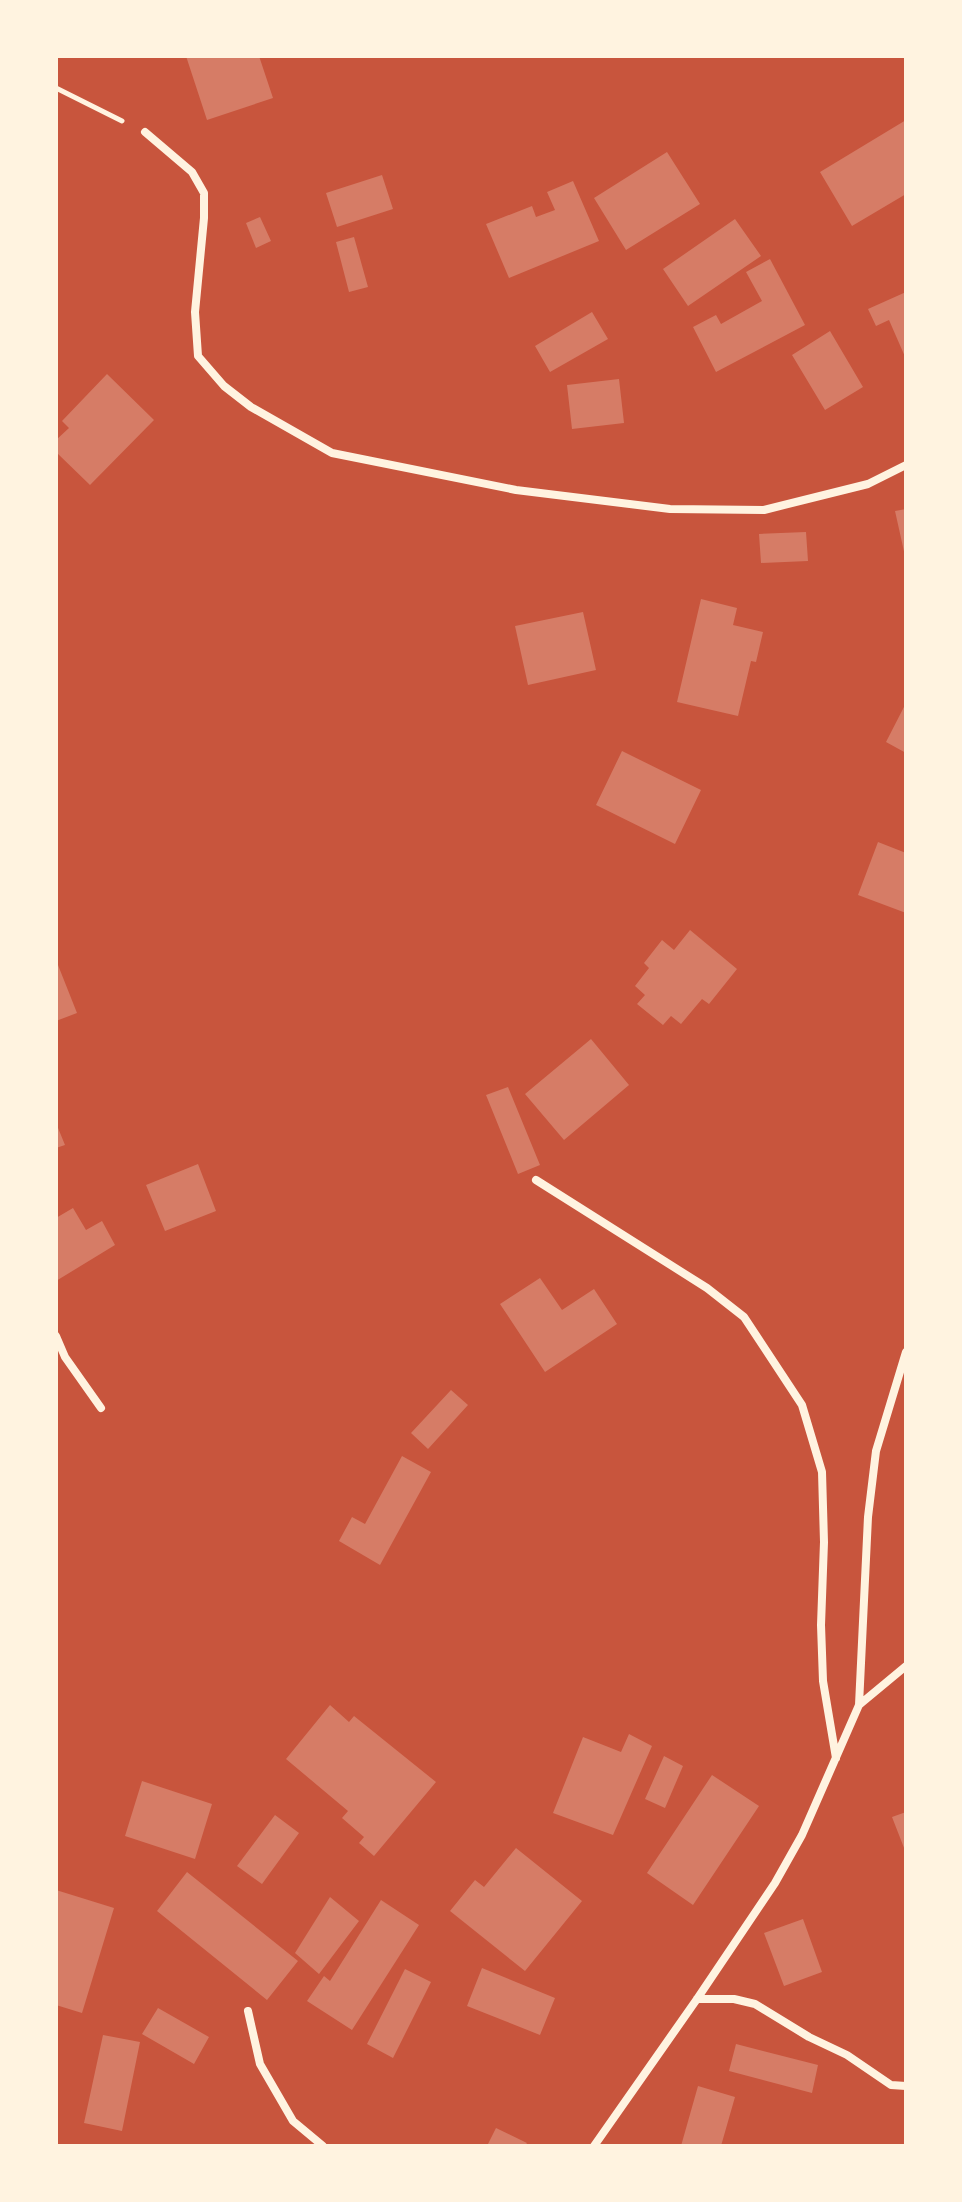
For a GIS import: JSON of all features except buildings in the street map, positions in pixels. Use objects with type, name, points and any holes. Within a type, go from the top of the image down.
[{"type":"street","points":[[145,132],[192,172],[204,193],[195,312],[198,356],[224,386],[251,407],[332,453],[516,490],[670,509],[764,510],[868,484],[906,465]]},
{"type":"street","points":[[536,1180],[707,1288],[744,1317],[802,1405],[822,1472],[823,1681],[836,1759]]},
{"type":"street","points":[[56,1336],[65,1357],[101,1408]]},
{"type":"street","points":[[594,2146],[775,1883],[802,1835],[859,1705],[868,1517],[874,1464],[906,1352]]},
{"type":"street","points":[[859,1705],[906,1666]]},
{"type":"street","points":[[697,1999],[734,1999],[755,2004],[809,2037],[847,2055],[891,2085],[906,2086]]},
{"type":"street","points":[[248,2011],[260,2064],[293,2121],[323,2146]]},
{"type":"path","points":[[56,88],[145,132]]}]
